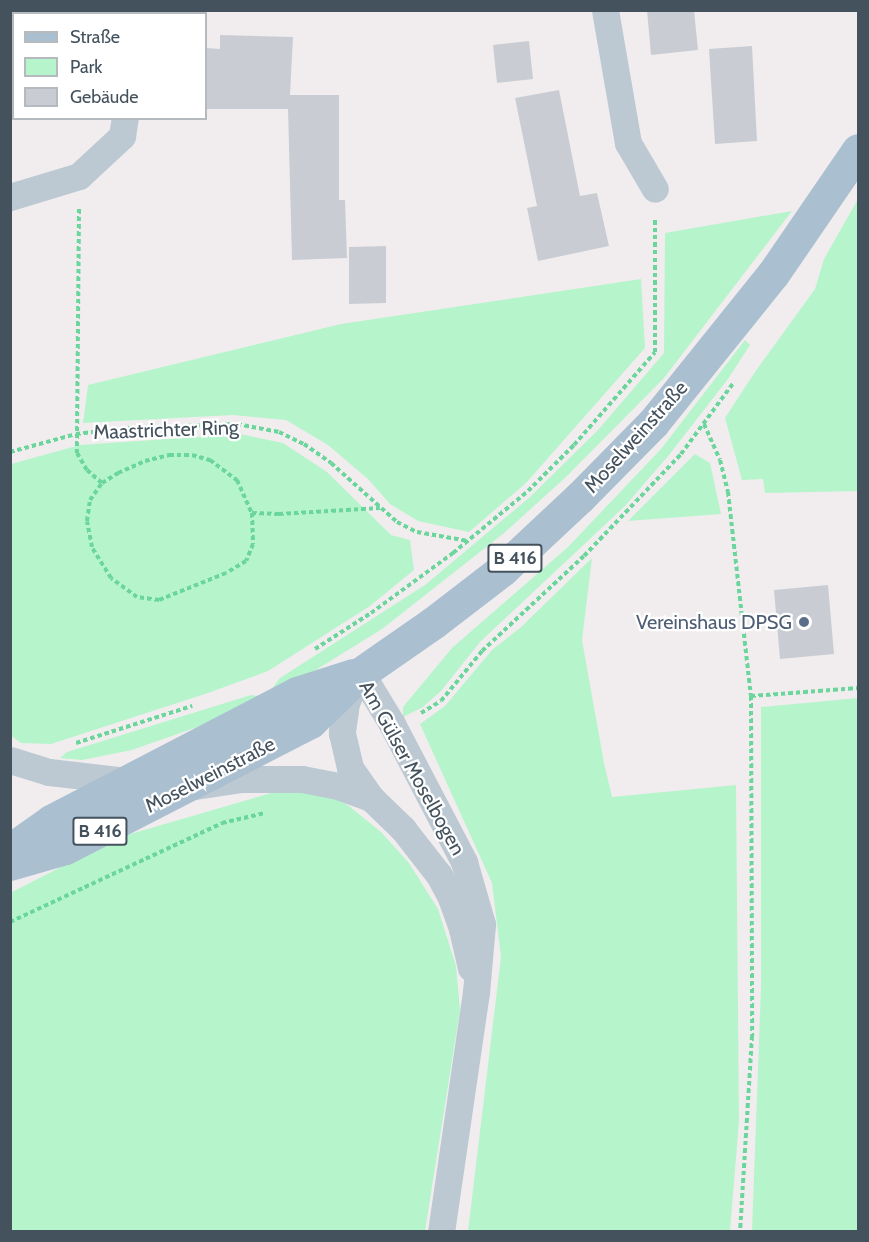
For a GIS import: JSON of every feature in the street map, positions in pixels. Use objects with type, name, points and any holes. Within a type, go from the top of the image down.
[{"type":"main road","name":"Moselweinstraße","points":[[10,864],[65,848],[186,788],[310,722],[361,673],[433,624],[503,568],[615,463],[653,423],[773,274],[858,150]]},
{"type":"main road","name":"Moselweinstraße","points":[[10,850],[51,821],[297,693],[361,673]]},
{"type":"street","points":[[605,10],[628,143],[655,189]]},
{"type":"street","points":[[10,197],[79,176],[122,136],[125,120]]},
{"type":"street","name":"Am Gülser Moselbogen","points":[[361,673],[392,724],[467,873],[482,924],[476,992],[441,1232]]},
{"type":"street","name":"Am Gülser Moselbogen","points":[[361,673],[346,703],[342,733],[350,768],[371,798],[403,829],[443,883],[462,929],[476,992]]},
{"type":"street","points":[[10,760],[49,772],[128,781]]},
{"type":"street","name":"Am Gülser Moselbogen","points":[[186,788],[241,779],[302,779],[338,786],[371,798]]},
{"type":"path","points":[[79,176],[76,434],[79,460],[102,483]]},
{"type":"path","points":[[313,650],[372,613],[468,541],[543,476],[655,352],[655,189]]},
{"type":"path","name":"Maastrichter Ring","points":[[10,452],[76,434],[128,429],[237,424],[279,432],[304,444],[331,463],[397,522],[417,531],[468,541]]},
{"type":"path","points":[[392,724],[418,715],[441,701],[482,651],[584,556],[681,454],[704,424],[720,460],[728,492],[751,696],[752,1035],[740,1232]]},
{"type":"path","points":[[169,455],[192,455],[223,467],[237,480],[252,513],[253,544],[246,561],[226,573],[159,600],[137,597],[111,578],[92,547],[87,521],[90,500],[102,483],[145,461],[169,455]]},
{"type":"path","points":[[252,513],[279,514],[380,508]]},
{"type":"path","points":[[751,696],[858,688]]},
{"type":"path","points":[[49,772],[54,758],[64,748],[201,703]]},
{"type":"path","points":[[10,922],[222,823],[268,812]]},
{"type":"green space","points":[[858,199],[858,491],[765,493],[763,479],[742,480],[725,418],[815,289],[824,259]]},
{"type":"green space","points":[[792,211],[664,378],[566,477],[504,533],[382,629],[290,686],[276,691],[273,687],[280,678],[425,585],[530,497],[598,430],[664,353],[665,233]]},
{"type":"green space","points":[[641,279],[645,348],[526,483],[469,532],[418,521],[390,504],[368,479],[328,445],[286,420],[233,415],[83,423],[88,385],[341,324]]},
{"type":"green space","points":[[745,340],[750,345],[728,379],[669,455],[625,506],[480,642],[441,691],[423,707],[403,717],[403,707],[452,648],[568,547],[661,449]]},
{"type":"green space","points":[[240,434],[283,443],[327,472],[391,535],[410,540],[414,570],[370,606],[268,671],[51,744],[21,743],[10,735],[11,464],[80,445]]},
{"type":"green space","points":[[695,454],[710,463],[721,514],[628,521]]},
{"type":"green space","points":[[592,558],[582,640],[612,797],[736,785],[739,1121],[730,1231],[468,1231],[501,957],[492,883],[420,724],[445,706],[492,650],[520,628]]},
{"type":"green space","points":[[251,695],[259,696],[220,719],[132,750],[82,760],[60,758],[67,752]]},
{"type":"green space","points":[[858,698],[858,1231],[752,1231],[761,988],[761,707]]},
{"type":"green space","points":[[278,791],[312,792],[334,797],[349,806],[381,832],[409,863],[438,909],[456,966],[460,1010],[425,1231],[11,1232],[10,893],[120,837]]},
{"type":"building","points":[[647,10],[694,10],[698,50],[651,55]]},
{"type":"building","points":[[220,35],[293,37],[290,95],[339,95],[339,200],[345,200],[347,258],[292,260],[288,109],[207,109],[207,48],[220,49]]},
{"type":"building","points":[[529,41],[533,79],[497,83],[493,45]]},
{"type":"building","points":[[752,46],[757,141],[715,144],[709,49]]},
{"type":"building","points":[[559,90],[580,196],[597,193],[609,246],[538,261],[527,208],[537,206],[515,98]]},
{"type":"building","points":[[386,246],[386,303],[349,304],[349,247]]},
{"type":"building","name":"Vereinshaus DPSG","points":[[828,585],[834,654],[780,659],[774,590]]},
{"type":"place","name":"Vereinshaus DPSG","points":[[804,622]]}]
